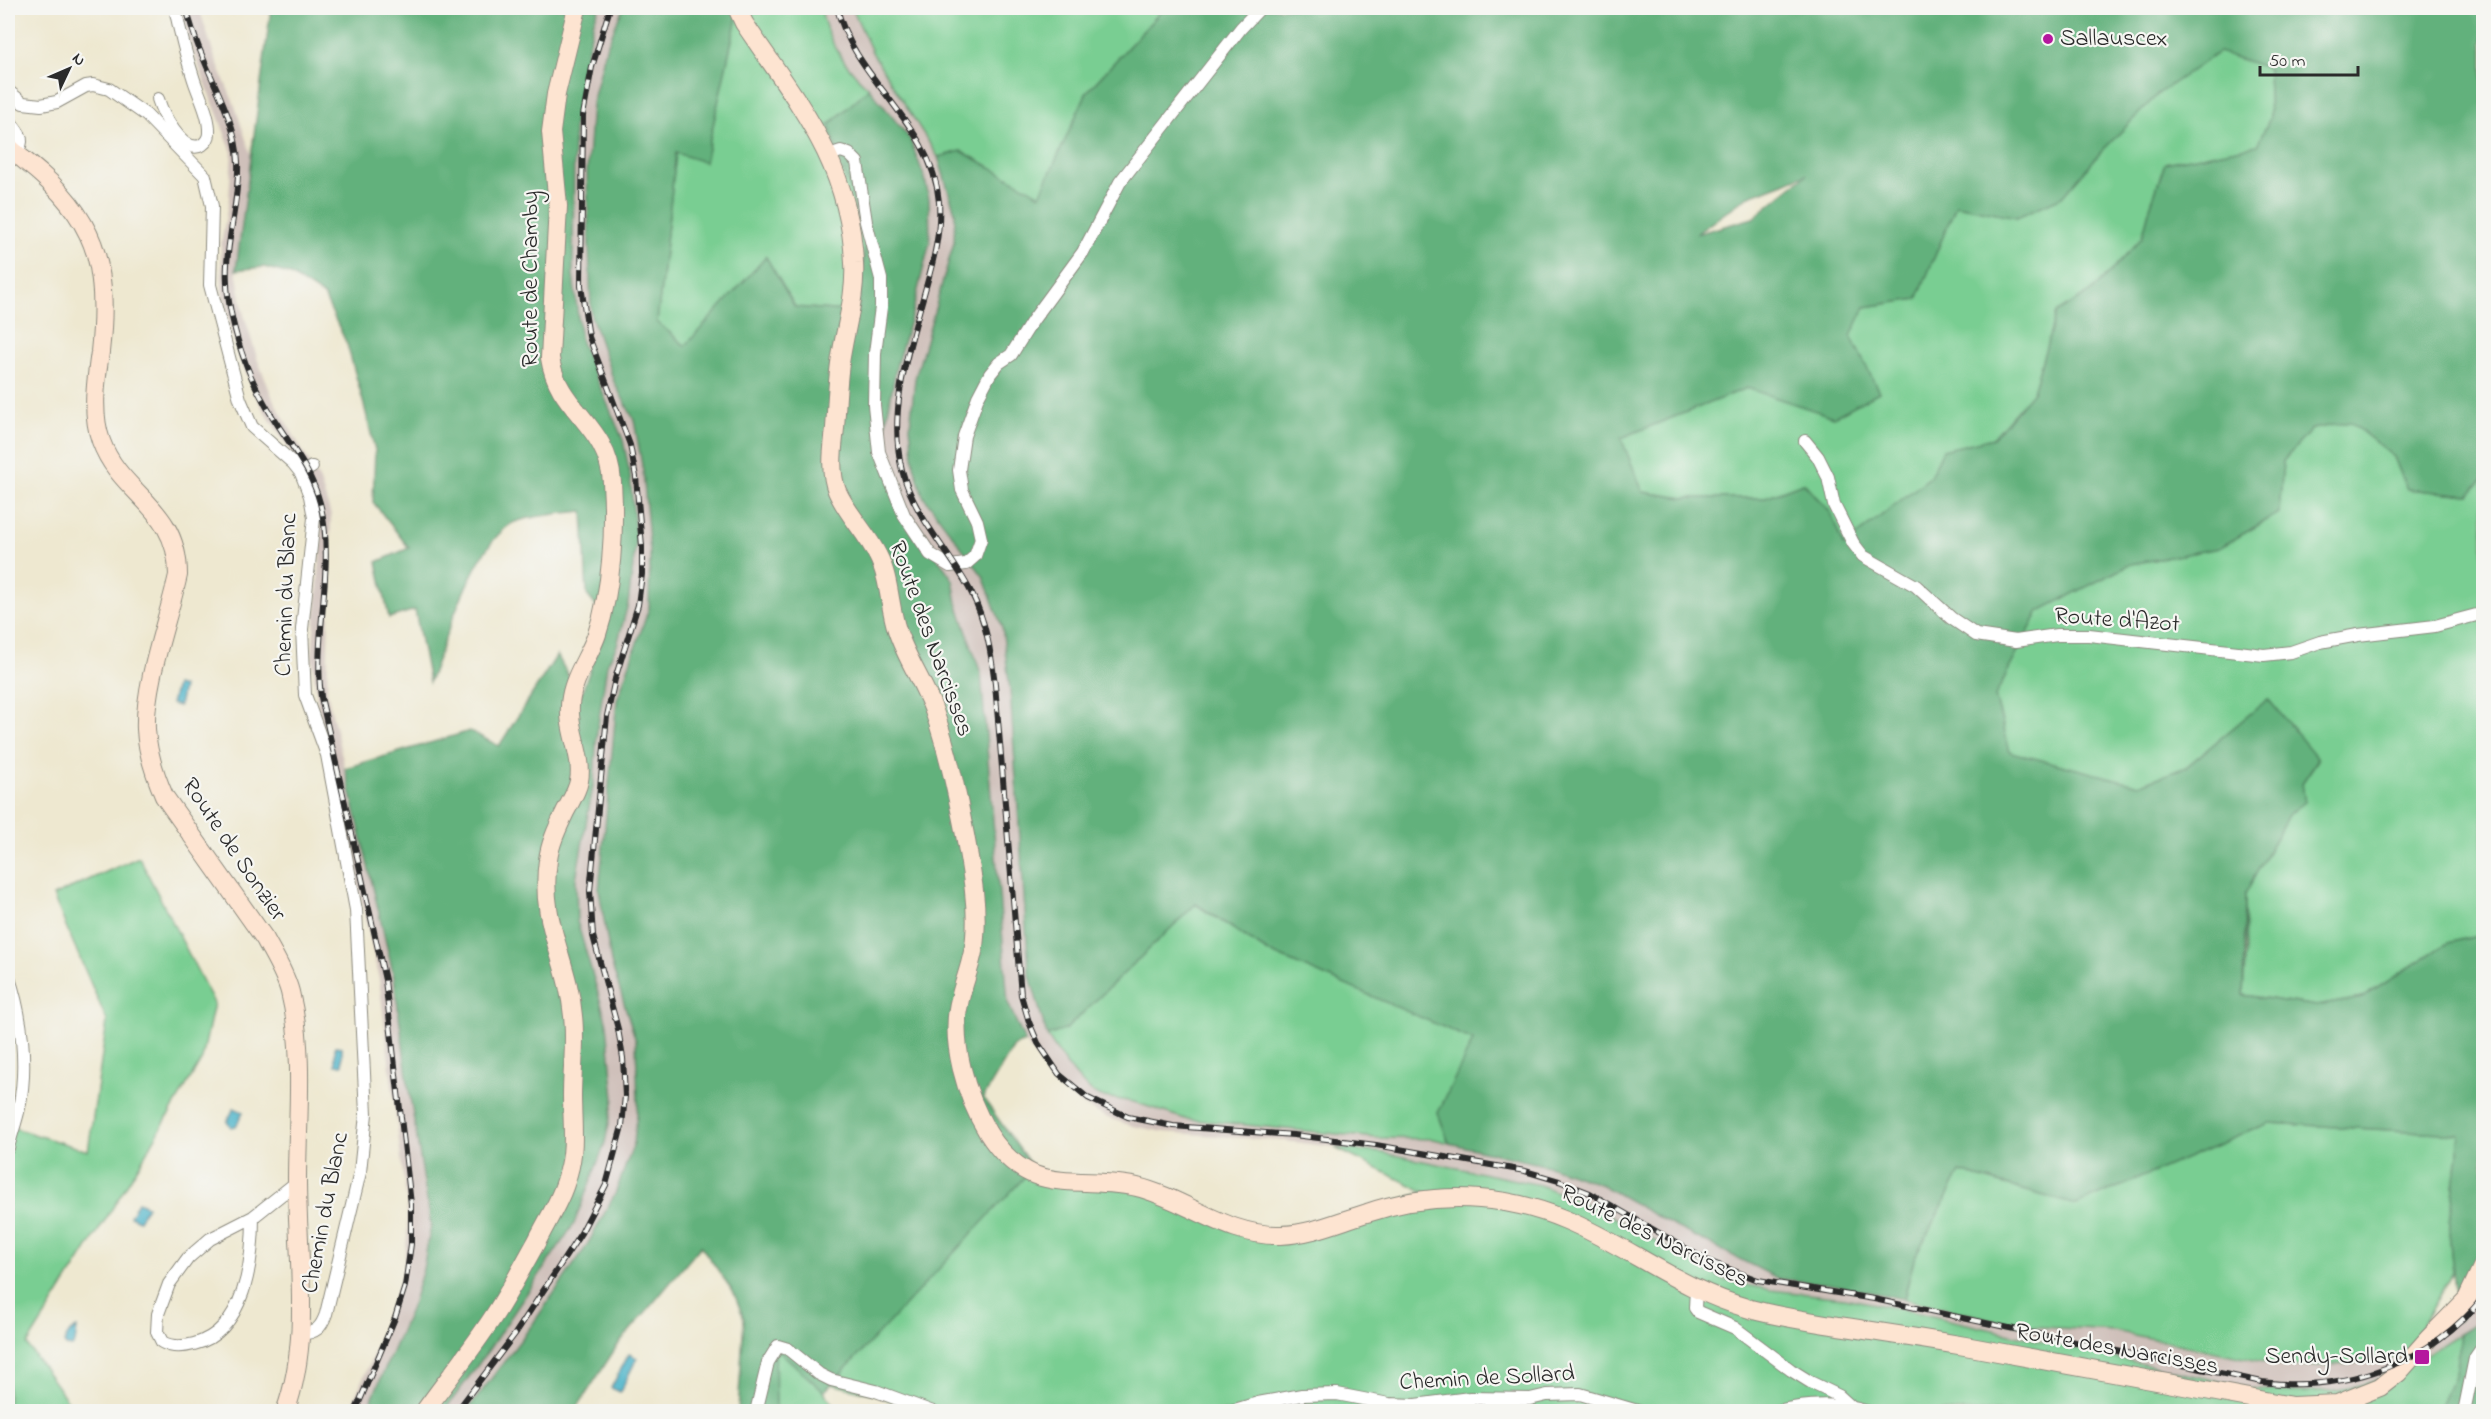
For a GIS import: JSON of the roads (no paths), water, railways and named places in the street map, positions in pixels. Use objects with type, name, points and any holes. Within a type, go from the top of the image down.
[{"type":"street","points":[[158,99],[163,114],[173,130],[188,144],[200,146],[208,139],[208,127],[175,8]]},
{"type":"street","name":"Route de Chamby","points":[[424,1412],[504,1301],[564,1189],[574,1142],[573,1014],[566,976],[550,926],[546,896],[551,845],[579,781],[579,764],[569,720],[571,694],[596,637],[606,605],[611,544],[612,482],[606,450],[557,384],[550,358],[558,206],[551,132],[556,94],[577,8]]},
{"type":"street","name":"Route des Narcisses","points":[[737,8],[744,23],[829,155],[843,190],[855,264],[849,318],[840,365],[833,478],[843,502],[864,530],[884,570],[894,621],[902,645],[930,700],[945,750],[964,833],[976,904],[975,946],[957,1012],[959,1048],[972,1100],[983,1123],[996,1145],[1015,1164],[1052,1180],[1098,1181],[1134,1186],[1170,1197],[1236,1229],[1268,1235],[1307,1233],[1375,1210],[1423,1200],[1472,1198],[1517,1204],[1550,1212],[1586,1227],[1696,1288],[1737,1305],[1766,1313],[1971,1347],[2292,1406],[2337,1404],[2380,1387],[2398,1373],[2468,1299],[2484,1263]]},
{"type":"street","points":[[829,155],[841,151],[849,154],[857,162],[866,222],[881,279],[881,307],[875,353],[874,405],[879,452],[904,516],[930,554],[950,566],[966,564],[978,551],[981,539],[977,521],[962,490],[959,470],[970,415],[990,374],[999,363],[1011,355],[1033,320],[1083,252],[1120,182],[1241,28],[1260,8]]},
{"type":"street","points":[[8,91],[23,103],[41,105],[57,102],[86,86],[93,85],[109,89],[146,116],[205,176]]},
{"type":"street","points":[[8,119],[22,138],[22,143],[12,150]]},
{"type":"street","name":"Chemin du Blanc","points":[[200,146],[212,206],[210,285],[240,399],[249,423],[255,431],[293,463],[306,470],[314,518],[302,629],[305,695],[327,755],[356,910],[366,1114],[360,1172],[327,1314],[321,1328],[300,1334]]},
{"type":"street","name":"Route de Sonzier","points":[[12,150],[43,175],[66,200],[87,233],[100,262],[104,296],[96,384],[95,424],[109,460],[163,520],[178,555],[178,575],[148,702],[146,728],[155,774],[164,796],[265,939],[290,991],[298,1045],[297,1182],[300,1334],[298,1370],[285,1412]]},
{"type":"street","name":"Route d'Azot","points":[[1805,441],[1818,458],[1828,477],[1834,505],[1853,543],[1863,556],[1916,586],[1956,623],[1976,635],[2016,641],[2057,635],[2089,635],[2246,654],[2272,655],[2292,652],[2320,642],[2435,626],[2484,614]]},
{"type":"street","points":[[8,975],[19,1021],[23,1062],[20,1106],[8,1148]]},
{"type":"street","points":[[253,1217],[253,1239],[247,1276],[238,1303],[225,1324],[209,1340],[176,1346],[162,1342],[157,1332],[158,1314],[169,1284],[177,1272],[210,1239],[253,1217],[297,1182]]},
{"type":"street","points":[[1696,1288],[1695,1308],[1698,1312],[1735,1328],[1791,1370],[1839,1396],[1850,1406]]},
{"type":"street","points":[[756,1412],[768,1362],[778,1346],[788,1349],[819,1374],[831,1380],[876,1391],[933,1412]]},
{"type":"street","points":[[2464,1412],[2475,1358],[2484,1346]]},
{"type":"street","name":"Chemin de Sollard","points":[[1228,1412],[1258,1403],[1302,1395],[1337,1394],[1389,1404],[1415,1405],[1470,1398],[1530,1399],[1547,1395],[1580,1394],[1641,1412]]},
{"type":"street","points":[[1773,1412],[1827,1405],[1850,1406],[1869,1412]]},
{"type":"water","points":[[176,685],[183,687],[179,706],[171,704]]},
{"type":"water","points":[[335,1046],[342,1047],[342,1065],[335,1065]]},
{"type":"water","points":[[234,1108],[243,1112],[236,1126],[231,1127],[227,1122]]},
{"type":"water","points":[[138,1202],[147,1206],[139,1220],[130,1216]]},
{"type":"water","points":[[77,1328],[75,1343],[72,1347],[66,1346],[64,1343],[68,1336],[72,1330]]},
{"type":"water","points":[[629,1354],[637,1358],[620,1392],[611,1388]]},
{"type":"railway","points":[[186,8],[197,44],[234,134],[238,180],[228,249],[227,284],[229,302],[242,354],[272,416],[310,476],[320,503],[326,550],[319,673],[321,697],[385,980],[411,1204],[411,1244],[405,1286],[395,1318],[355,1412]]},
{"type":"railway","points":[[456,1412],[515,1334],[581,1233],[606,1185],[622,1126],[625,1096],[623,1058],[618,1029],[593,936],[590,891],[607,716],[615,679],[638,605],[642,574],[642,546],[636,477],[630,445],[589,337],[581,286],[583,115],[592,67],[610,8]]},
{"type":"railway","points":[[837,8],[846,34],[860,58],[909,126],[934,174],[939,202],[938,234],[932,266],[902,378],[897,424],[898,447],[902,470],[915,503],[971,592],[981,614],[987,637],[995,684],[1021,995],[1038,1043],[1059,1074],[1088,1098],[1128,1117],[1173,1126],[1294,1135],[1376,1145],[1525,1171],[1590,1193],[1708,1261],[1758,1280],[1874,1299],[2262,1382],[2325,1383],[2385,1368],[2413,1356],[2439,1339],[2463,1319],[2484,1296]]},
{"type":"place","name":"Sallauscex","points":[[2048,39]]},
{"type":"place","name":"Sendy-Sollard","points":[[2422,1357]]}]
